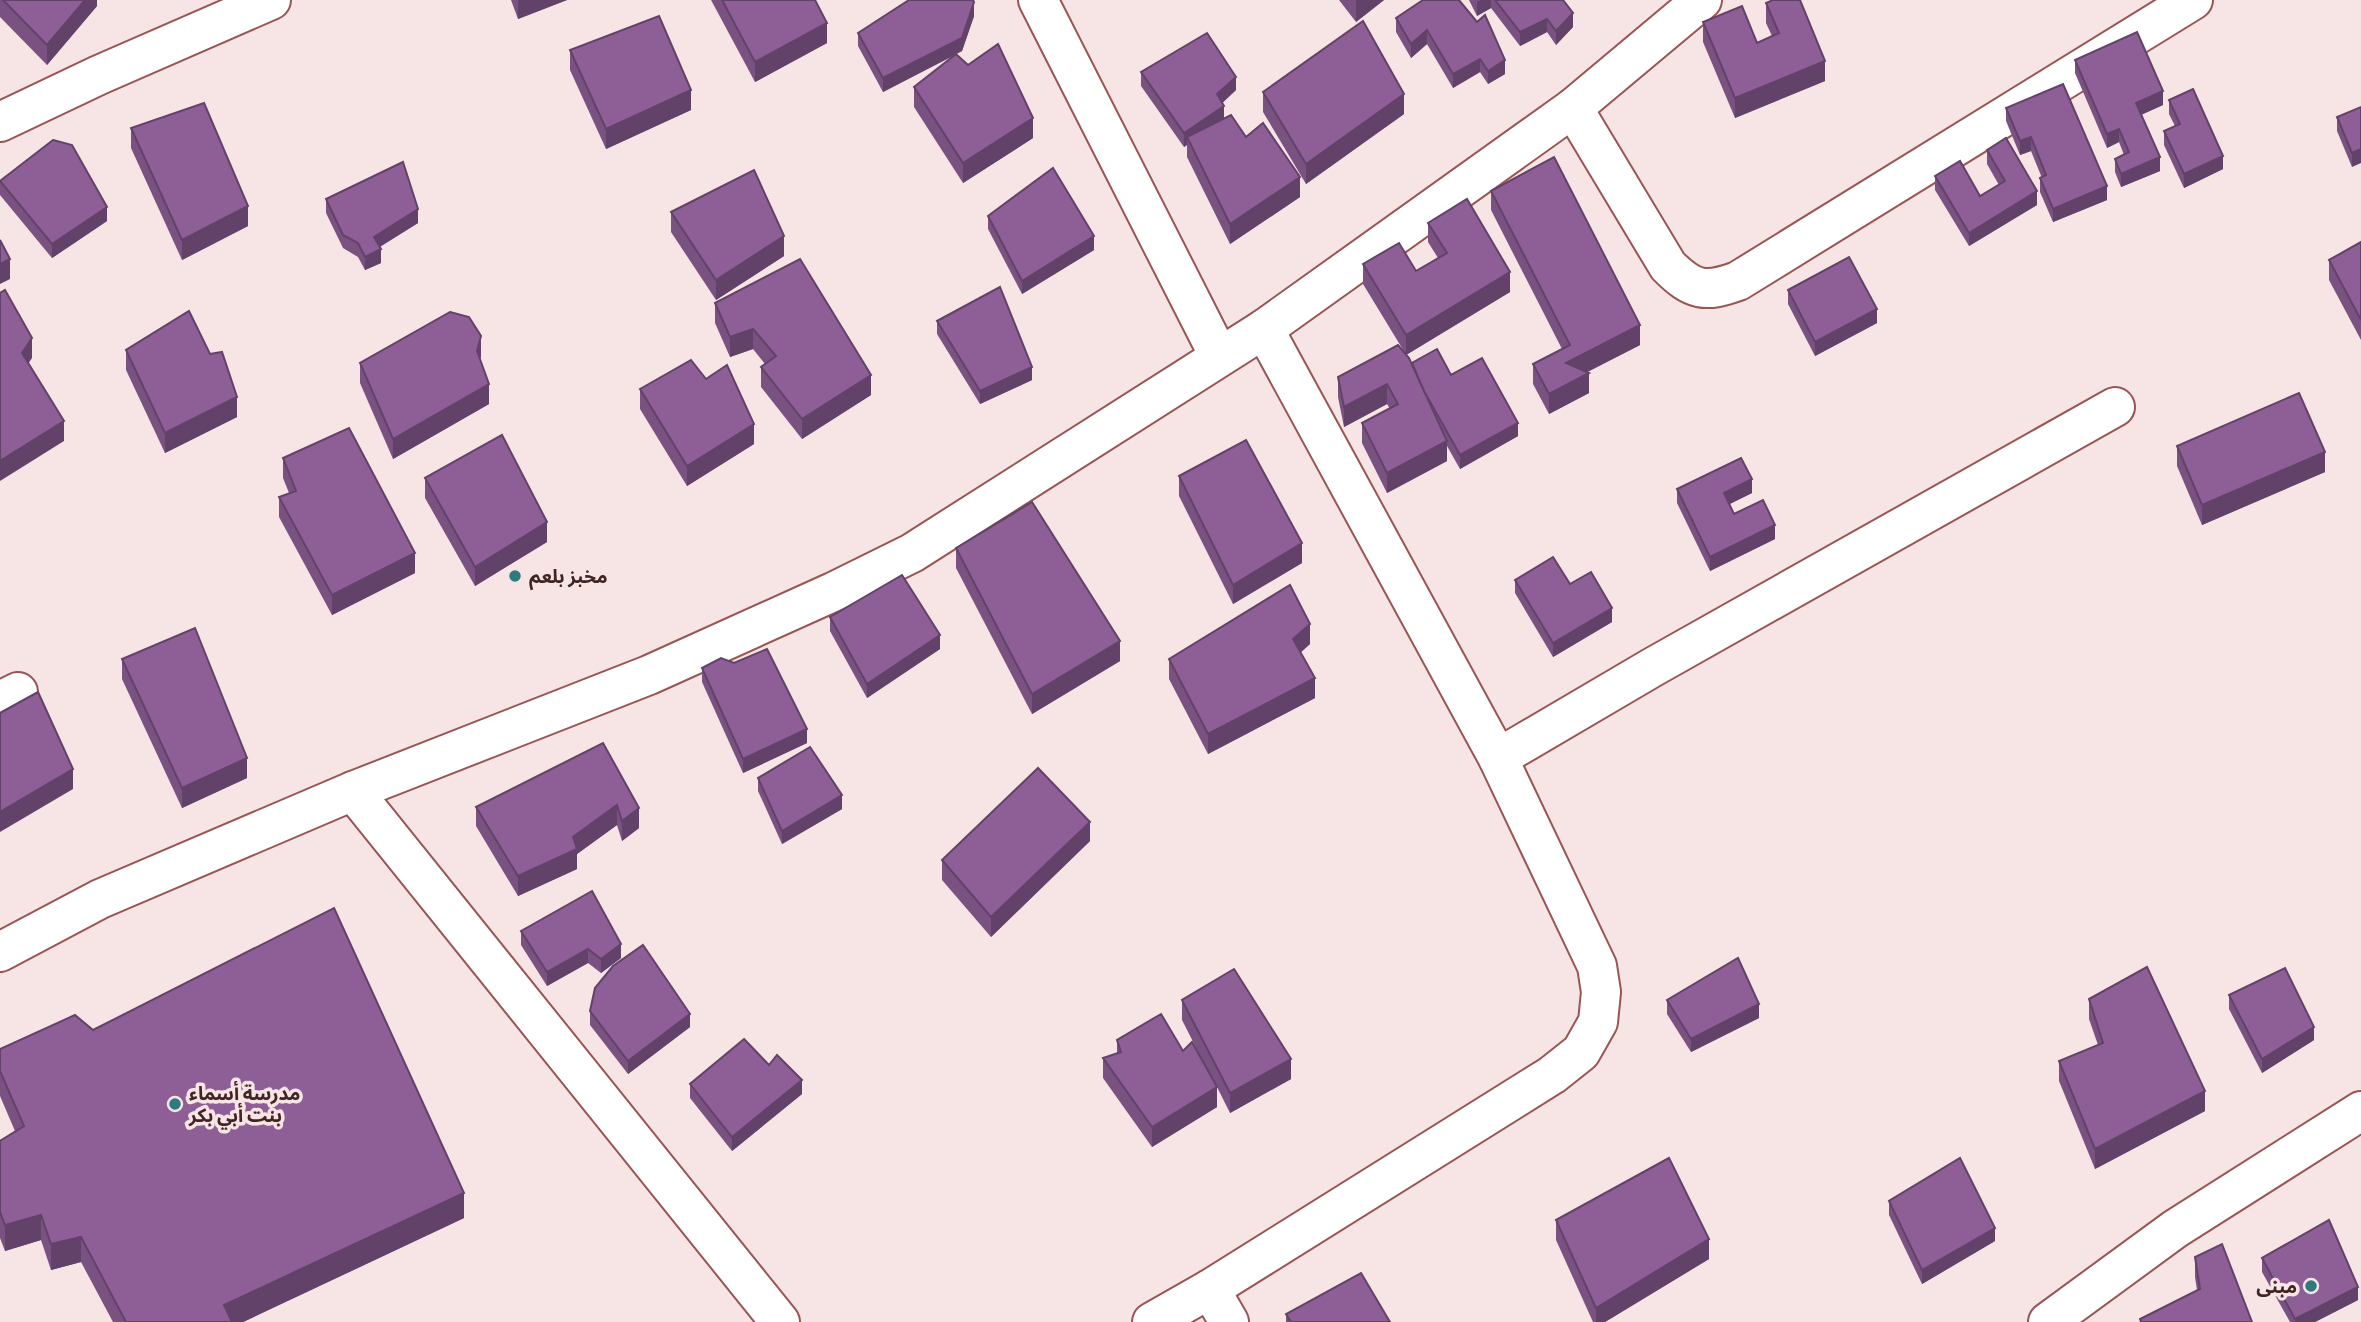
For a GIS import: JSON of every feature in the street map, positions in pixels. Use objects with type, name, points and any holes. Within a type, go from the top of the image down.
[{"type":"street","points":[[0,122],[99,75],[271,0]]},
{"type":"street","points":[[1038,0],[1219,356]]},
{"type":"street","points":[[0,952],[100,899],[354,791],[649,675],[833,592],[912,553],[1264,329],[1573,108],[1702,0]]},
{"type":"street","points":[[1573,108],[1668,266],[1698,288],[1717,289],[1738,281],[2193,0]]},
{"type":"street","points":[[1152,1322],[1210,1289],[1552,1075],[1581,1052],[1598,1022],[1601,992],[1597,966],[1498,758],[1264,329]]},
{"type":"street","points":[[1498,758],[1653,667],[2115,407]]},
{"type":"street","points":[[354,791],[780,1322]]},
{"type":"street","points":[[2048,1322],[2175,1228],[2361,1111]]},
{"type":"street","points":[[1210,1289],[1229,1322]]},
{"type":"building","points":[[3,0],[85,0],[47,45]]},
{"type":"building","points":[[722,0],[815,0],[827,23],[755,62]]},
{"type":"building","points":[[909,0],[974,2],[962,38],[883,78],[858,33]]},
{"type":"building","points":[[1423,0],[1459,0],[1477,22],[1485,15],[1505,60],[1488,71],[1480,59],[1453,74],[1427,30],[1411,44],[1396,18]]},
{"type":"building","points":[[1495,0],[1563,0],[1573,13],[1556,31],[1547,19],[1520,32]]},
{"type":"building","points":[[1773,0],[1800,0],[1825,61],[1735,98],[1703,22],[1742,6],[1757,43],[1779,33],[1766,3]]},
{"type":"building","points":[[659,16],[691,90],[606,129],[570,50]]},
{"type":"building","points":[[1363,21],[1404,94],[1306,164],[1263,92]]},
{"type":"building","points":[[2137,32],[2163,91],[2136,103],[2160,157],[2121,174],[2115,159],[2129,152],[2119,129],[2107,134],[2075,60]]},
{"type":"building","points":[[1207,33],[1236,77],[1217,94],[1224,106],[1184,133],[1141,72]]},
{"type":"building","points":[[998,44],[1033,118],[963,163],[914,87],[956,54],[968,65]]},
{"type":"building","points":[[2063,84],[2107,186],[2053,209],[2040,178],[2046,175],[2031,137],[2020,141],[2006,108]]},
{"type":"building","points":[[2193,89],[2223,156],[2184,174],[2164,131],[2180,124],[2169,100]]},
{"type":"building","points":[[204,103],[248,206],[182,240],[131,128]]},
{"type":"building","points":[[2361,107],[2361,149],[2352,153],[2337,117]]},
{"type":"building","points":[[1231,115],[1246,137],[1263,123],[1300,177],[1230,224],[1187,137]]},
{"type":"building","points":[[2006,138],[2037,191],[1969,233],[1935,176],[1960,161],[1980,196],[2005,181],[1987,150]]},
{"type":"building","points":[[53,140],[72,145],[107,207],[52,244],[0,181]]},
{"type":"building","points":[[1554,157],[1640,325],[1566,363],[1589,373],[1549,394],[1533,364],[1570,345],[1491,191]]},
{"type":"building","points":[[403,162],[418,209],[374,237],[381,249],[365,257],[358,243],[343,235],[326,199]]},
{"type":"building","points":[[1053,168],[1094,236],[1022,281],[988,216]]},
{"type":"building","points":[[754,170],[784,236],[716,280],[671,212]]},
{"type":"building","points":[[1467,199],[1510,272],[1406,335],[1363,264],[1399,243],[1416,271],[1447,253],[1428,223]]},
{"type":"building","points":[[0,240],[10,259],[0,264]]},
{"type":"building","points":[[2361,242],[2361,320],[2329,260]]},
{"type":"building","points":[[1849,257],[1877,309],[1815,342],[1788,290]]},
{"type":"building","points":[[800,259],[871,375],[802,419],[761,367],[776,356],[753,329],[730,337],[715,303]]},
{"type":"building","points":[[1000,287],[1032,367],[980,391],[937,321]]},
{"type":"building","points":[[5,290],[32,338],[22,353],[64,421],[0,461],[0,293]]},
{"type":"building","points":[[189,311],[210,354],[222,352],[237,397],[165,433],[126,350]]},
{"type":"building","points":[[450,312],[469,317],[481,336],[477,351],[489,384],[393,439],[360,363]]},
{"type":"building","points":[[1398,345],[1409,358],[1447,441],[1387,473],[1362,423],[1398,404],[1387,384],[1344,407],[1338,377]]},
{"type":"building","points":[[1437,349],[1451,375],[1482,358],[1518,423],[1460,455],[1424,391],[1412,363]]},
{"type":"building","points":[[691,360],[706,379],[727,365],[754,424],[687,466],[640,389]]},
{"type":"building","points":[[2299,393],[2325,452],[2202,505],[2177,446]]},
{"type":"building","points":[[349,428],[415,553],[332,595],[279,497],[296,491],[283,458]]},
{"type":"building","points":[[502,435],[547,522],[475,567],[425,478]]},
{"type":"building","points":[[1246,440],[1302,543],[1233,585],[1179,476]]},
{"type":"building","points":[[1741,458],[1752,479],[1724,493],[1734,514],[1763,500],[1775,525],[1710,557],[1677,489]]},
{"type":"building","points":[[1032,502],[1120,641],[1032,694],[956,548]]},
{"type":"building","points":[[1553,557],[1570,584],[1591,572],[1612,608],[1553,643],[1515,580]]},
{"type":"building","points":[[902,575],[940,635],[867,684],[830,617]]},
{"type":"building","points":[[1290,585],[1310,624],[1293,639],[1315,678],[1208,734],[1169,659]]},
{"type":"building","points":[[195,628],[247,758],[182,788],[122,659]]},
{"type":"building","points":[[767,649],[807,729],[743,759],[702,668],[721,658],[734,663]]},
{"type":"building","points":[[38,692],[73,769],[0,812],[0,713]]},
{"type":"building","points":[[603,743],[639,808],[622,821],[617,805],[573,837],[577,849],[518,876],[476,807]]},
{"type":"building","points":[[810,747],[842,795],[782,831],[758,778]]},
{"type":"building","points":[[1038,768],[1090,822],[991,917],[942,860]]},
{"type":"building","points":[[592,891],[621,944],[601,959],[588,949],[547,972],[521,931]]},
{"type":"building","name":"مدرسة أسماء بنت أبي بكر","points":[[334,908],[464,1193],[224,1305],[232,1322],[126,1322],[81,1237],[51,1244],[41,1215],[5,1225],[0,1212],[0,1141],[24,1126],[0,1071],[0,1049],[75,1015],[93,1030]]},
{"type":"building","points":[[643,945],[690,1014],[628,1061],[590,1011],[595,988],[613,966]]},
{"type":"building","points":[[1738,958],[1759,1004],[1691,1039],[1667,1000]]},
{"type":"building","points":[[2147,967],[2205,1091],[2095,1149],[2059,1061],[2103,1043],[2089,999]]},
{"type":"building","points":[[2285,968],[2314,1027],[2262,1059],[2229,995]]},
{"type":"building","points":[[1234,969],[1291,1059],[1230,1093],[1182,1000]]},
{"type":"building","points":[[1161,1014],[1183,1051],[1192,1042],[1217,1087],[1152,1127],[1103,1058],[1121,1052],[1117,1040]]},
{"type":"building","points":[[744,1039],[769,1065],[777,1055],[802,1080],[732,1137],[690,1084]]},
{"type":"building","points":[[1669,1158],[1709,1239],[1596,1308],[1556,1220]]},
{"type":"building","points":[[1960,1158],[1995,1228],[1922,1270],[1889,1201]]},
{"type":"building","name":"مبنى","points":[[2329,1220],[2358,1287],[2295,1319],[2262,1258]]},
{"type":"building","points":[[2222,1244],[2252,1322],[2141,1322],[2140,1319],[2200,1289],[2195,1257]]},
{"type":"building","points":[[1361,1273],[1390,1322],[1291,1322],[1286,1314]]},
{"type":"place","name":"مخبز بلعم","points":[[515,576]]},
{"type":"place","name":"مدرسة أسماء بنت أبي بكر","points":[[175,1104]]},
{"type":"place","name":"مبنى","points":[[2311,1286]]}]
